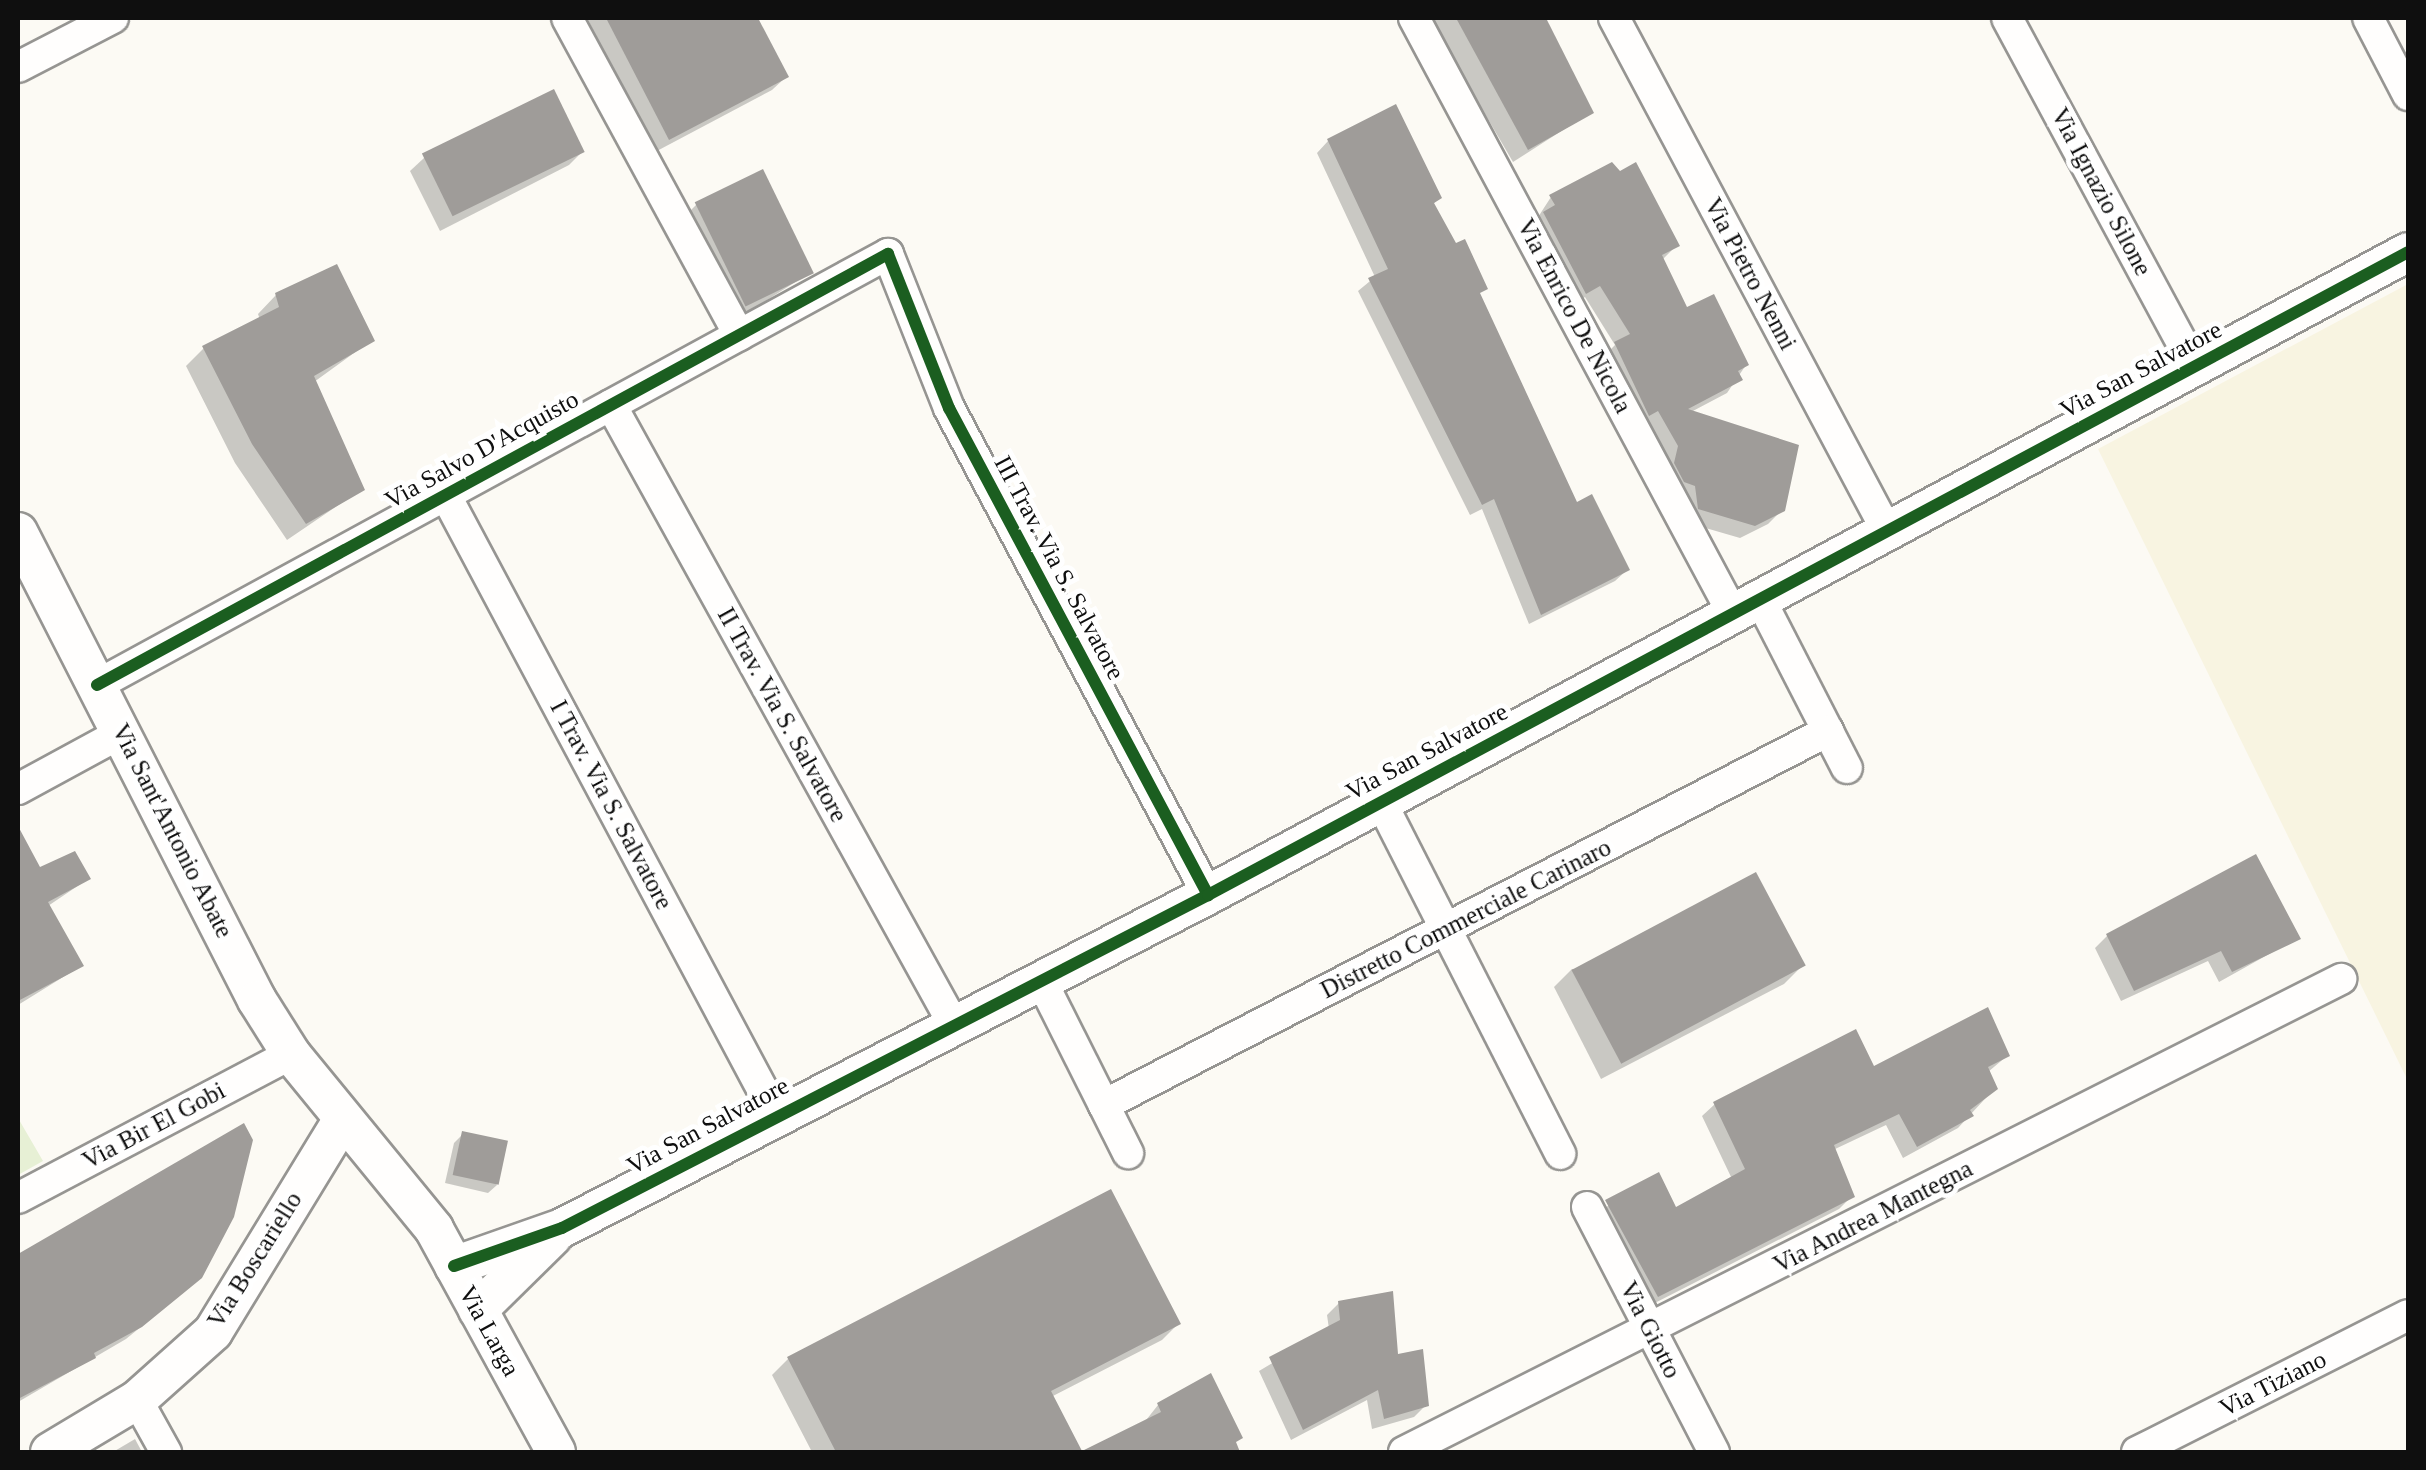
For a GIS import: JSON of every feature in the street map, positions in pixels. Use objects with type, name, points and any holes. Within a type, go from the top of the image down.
[{"type":"street","points":[[18,66],[113,18]]},
{"type":"street","points":[[567,18],[739,335]]},
{"type":"street","name":"Via Enrico De Nicola","points":[[1414,18],[1747,606],[1828,731],[1847,768]]},
{"type":"street","name":"Via Pietro Nenni","points":[[1614,18],[1887,531]]},
{"type":"street","name":"Via Ignazio Silone","points":[[2007,18],[2194,366]]},
{"type":"street","points":[[2368,18],[2408,96]]},
{"type":"street","name":"Via San Salvatore","points":[[454,1266],[562,1228],[1208,895],[2408,252]]},
{"type":"street","name":"Via Salvo D'Acquisto","points":[[97,686],[888,254]]},
{"type":"street","name":"III Trav. Via S. Salvatore","points":[[888,254],[949,408],[1208,895]]},
{"type":"street","name":"II Trav. Via S. Salvatore","points":[[610,405],[954,1024]]},
{"type":"street","name":"I Trav. Via S. Salvatore","points":[[446,496],[776,1115]]},
{"type":"street","name":"Via Sant'Antonio Abate","points":[[18,532],[124,732],[257,1000],[291,1054],[343,1119]]},
{"type":"street","name":"Distretto Commerciale Carinaro","points":[[1104,1106],[1828,731]]},
{"type":"street","points":[[18,789],[124,732]]},
{"type":"street","points":[[1381,802],[1560,1154]]},
{"type":"street","name":"Via Andrea Mantegna","points":[[1404,1452],[2341,979]]},
{"type":"street","points":[[1041,980],[1128,1153]]},
{"type":"street","name":"Via Bir El Gobi","points":[[18,1198],[291,1054]]},
{"type":"street","name":"Via Larga","points":[[343,1119],[434,1229],[556,1452]]},
{"type":"street","name":"Via Boscariello","points":[[50,1452],[137,1400],[213,1332],[343,1119]]},
{"type":"street","name":"Via Giotto","points":[[1587,1207],[1714,1452]]},
{"type":"street","name":"Via San Salvatore","points":[[478,1310],[562,1228]]},
{"type":"street","name":"Via Tiziano","points":[[2137,1452],[2405,1326]]},
{"type":"street","points":[[137,1400],[166,1452]]},
{"type":"shaded area","points":[[2408,284],[2408,1081],[2098,449]]},
{"type":"green space","points":[[18,1118],[43,1161],[18,1175]]},
{"type":"building","points":[[606,18],[758,18],[789,77],[669,140]]},
{"type":"building","points":[[1456,18],[1546,18],[1594,113],[1528,150]]},
{"type":"building","points":[[554,89],[585,152],[453,216],[422,153]]},
{"type":"building","points":[[1396,104],[1442,198],[1434,203],[1456,243],[1465,239],[1488,289],[1480,293],[1577,502],[1592,494],[1630,570],[1541,615],[1494,499],[1482,505],[1368,278],[1388,269],[1327,139]]},
{"type":"building","points":[[1612,162],[1620,171],[1636,162],[1680,246],[1662,255],[1687,307],[1714,294],[1749,365],[1738,371],[1743,380],[1688,409],[1799,445],[1785,511],[1755,526],[1698,509],[1695,486],[1684,482],[1674,463],[1678,446],[1658,411],[1649,416],[1614,342],[1630,334],[1600,286],[1586,294],[1543,212],[1555,205],[1549,195]]},
{"type":"building","points":[[763,169],[814,273],[746,307],[695,202]]},
{"type":"building","points":[[337,264],[375,341],[314,376],[365,490],[306,524],[252,444],[202,346],[279,307],[275,293]]},
{"type":"building","points":[[18,826],[40,867],[75,851],[91,879],[48,902],[84,966],[18,1001]]},
{"type":"building","points":[[2256,854],[2301,939],[2232,972],[2221,951],[2134,991],[2106,934]]},
{"type":"building","points":[[1756,872],[1806,966],[1621,1064],[1571,970]]},
{"type":"building","points":[[1988,1007],[2010,1056],[1988,1067],[1998,1089],[1970,1110],[1974,1116],[1917,1147],[1899,1114],[1834,1145],[1855,1197],[1658,1297],[1605,1200],[1659,1172],[1676,1207],[1745,1169],[1713,1102],[1856,1029],[1874,1066]]},
{"type":"building","points":[[244,1123],[253,1140],[234,1217],[202,1278],[142,1327],[94,1353],[96,1358],[18,1399],[18,1254]]},
{"type":"building","points":[[462,1131],[508,1141],[499,1185],[453,1175]]},
{"type":"building","points":[[1111,1189],[1181,1324],[1051,1391],[1082,1451],[1161,1412],[1157,1403],[1211,1373],[1243,1438],[1236,1442],[1240,1452],[836,1452],[787,1357]]},
{"type":"building","points":[[1393,1291],[1398,1354],[1423,1349],[1429,1406],[1384,1419],[1378,1390],[1303,1430],[1269,1357],[1340,1320],[1338,1301]]},
{"type":"cycle path","points":[[454,1266],[562,1228],[1208,895],[2408,252]]},
{"type":"cycle path","points":[[97,685],[888,254],[949,408],[1208,895]]}]
